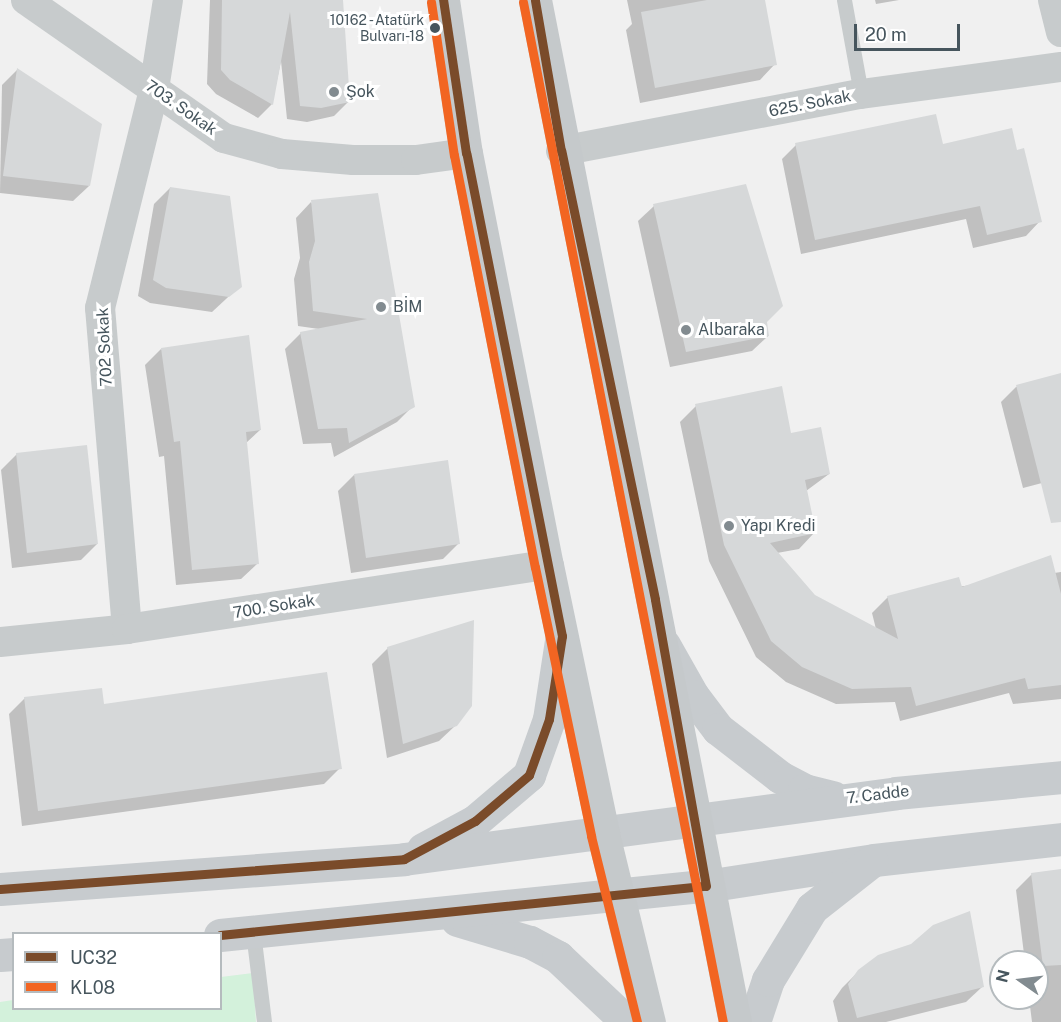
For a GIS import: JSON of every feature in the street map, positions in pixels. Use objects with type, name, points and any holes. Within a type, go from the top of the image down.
[{"type":"main road","points":[[443,0],[466,153],[547,565],[603,834],[649,1022]]},
{"type":"main road","points":[[535,0],[561,151],[664,645],[706,886],[735,1022]]},
{"type":"street","name":"703. Sokak","points":[[26,0],[224,138],[282,154],[353,160],[416,160],[466,153]]},
{"type":"street","name":"702 Sokak","points":[[128,629],[100,308],[154,89],[168,0]]},
{"type":"street","points":[[1053,0],[1061,32]]},
{"type":"street","name":"625. Sokak","points":[[561,151],[861,94],[1061,67]]},
{"type":"street","name":"700. Sokak","points":[[0,642],[128,629],[547,565]]},
{"type":"street","points":[[404,859],[475,821],[530,775],[549,719],[562,636]]},
{"type":"street","points":[[664,645],[717,729],[746,754],[804,790],[844,800]]},
{"type":"street","name":"7. Cadde","points":[[0,889],[404,859],[844,800],[1061,777]]},
{"type":"street","points":[[222,935],[438,915],[706,886],[873,860],[1061,839]]},
{"type":"street","points":[[754,1022],[768,980],[812,908],[873,860]]},
{"type":"street","points":[[438,915],[530,942],[558,957],[627,1022]]},
{"type":"lane","points":[[844,0],[861,94]]},
{"type":"lane","points":[[253,932],[264,1022]]},
{"type":"green space","points":[[253,973],[256,1022],[0,1022],[0,1002],[12,1000],[12,1010],[222,1010],[222,977]]},
{"type":"building","points":[[222,0],[343,0],[350,102],[321,108],[300,106],[290,12],[273,105],[230,80],[221,70]]},
{"type":"building","points":[[707,0],[765,0],[777,65],[655,88],[641,12]]},
{"type":"building","points":[[17,68],[102,124],[90,186],[3,176]]},
{"type":"building","points":[[936,114],[943,144],[1012,128],[1017,150],[1024,148],[1042,222],[987,235],[980,206],[815,240],[795,143]]},
{"type":"building","points":[[746,184],[783,306],[767,322],[769,336],[686,352],[653,204]]},
{"type":"building","points":[[170,187],[230,196],[242,287],[229,297],[166,288],[153,280]]},
{"type":"building","points":[[378,193],[415,407],[349,443],[347,428],[318,429],[300,332],[367,319],[313,311],[309,262],[315,241],[311,200]]},
{"type":"building","points":[[249,335],[261,430],[246,432],[259,564],[192,570],[180,441],[174,442],[161,348]]},
{"type":"building","points":[[1061,373],[1061,522],[1051,523],[1016,385]]},
{"type":"building","points":[[782,386],[791,433],[821,427],[830,474],[805,480],[816,533],[770,543],[815,595],[898,639],[887,596],[959,577],[962,587],[1051,555],[1061,594],[1061,685],[1028,689],[1025,678],[916,706],[911,687],[852,689],[802,667],[771,641],[724,545],[695,404]]},
{"type":"building","points":[[87,445],[98,544],[27,553],[16,453]]},
{"type":"building","points":[[448,460],[460,544],[366,558],[354,474]]},
{"type":"building","points":[[474,620],[472,706],[457,726],[403,744],[387,647]]},
{"type":"building","points":[[327,672],[342,769],[38,811],[24,697],[102,688],[104,704]]},
{"type":"building","points":[[1061,869],[1061,965],[1049,966],[1049,950],[1041,950],[1031,873]]},
{"type":"building","points":[[970,911],[984,987],[857,1018],[848,984],[858,970],[878,955],[911,944],[933,925]]},
{"type":"transit line","name":"UC32","points":[[0,889],[404,859],[475,821],[529,775],[549,719],[562,636],[466,153],[443,0]]},
{"type":"transit line","name":"UC32","points":[[222,935],[706,886],[655,599],[561,151],[535,0]]},
{"type":"transit line","name":"KL08","points":[[431,2],[454,155],[535,567],[591,836],[637,1022]]},
{"type":"transit line","name":"KL08","points":[[523,2],[723,1022]]},
{"type":"place","name":"10162 - Atatürk Bulvarı-18","points":[[435,28]]},
{"type":"place","name":"Şok","points":[[334,92]]},
{"type":"place","name":"BİM","points":[[381,307]]},
{"type":"place","name":"Albaraka","points":[[686,330]]},
{"type":"place","name":"Yapı Kredi","points":[[729,526]]}]
